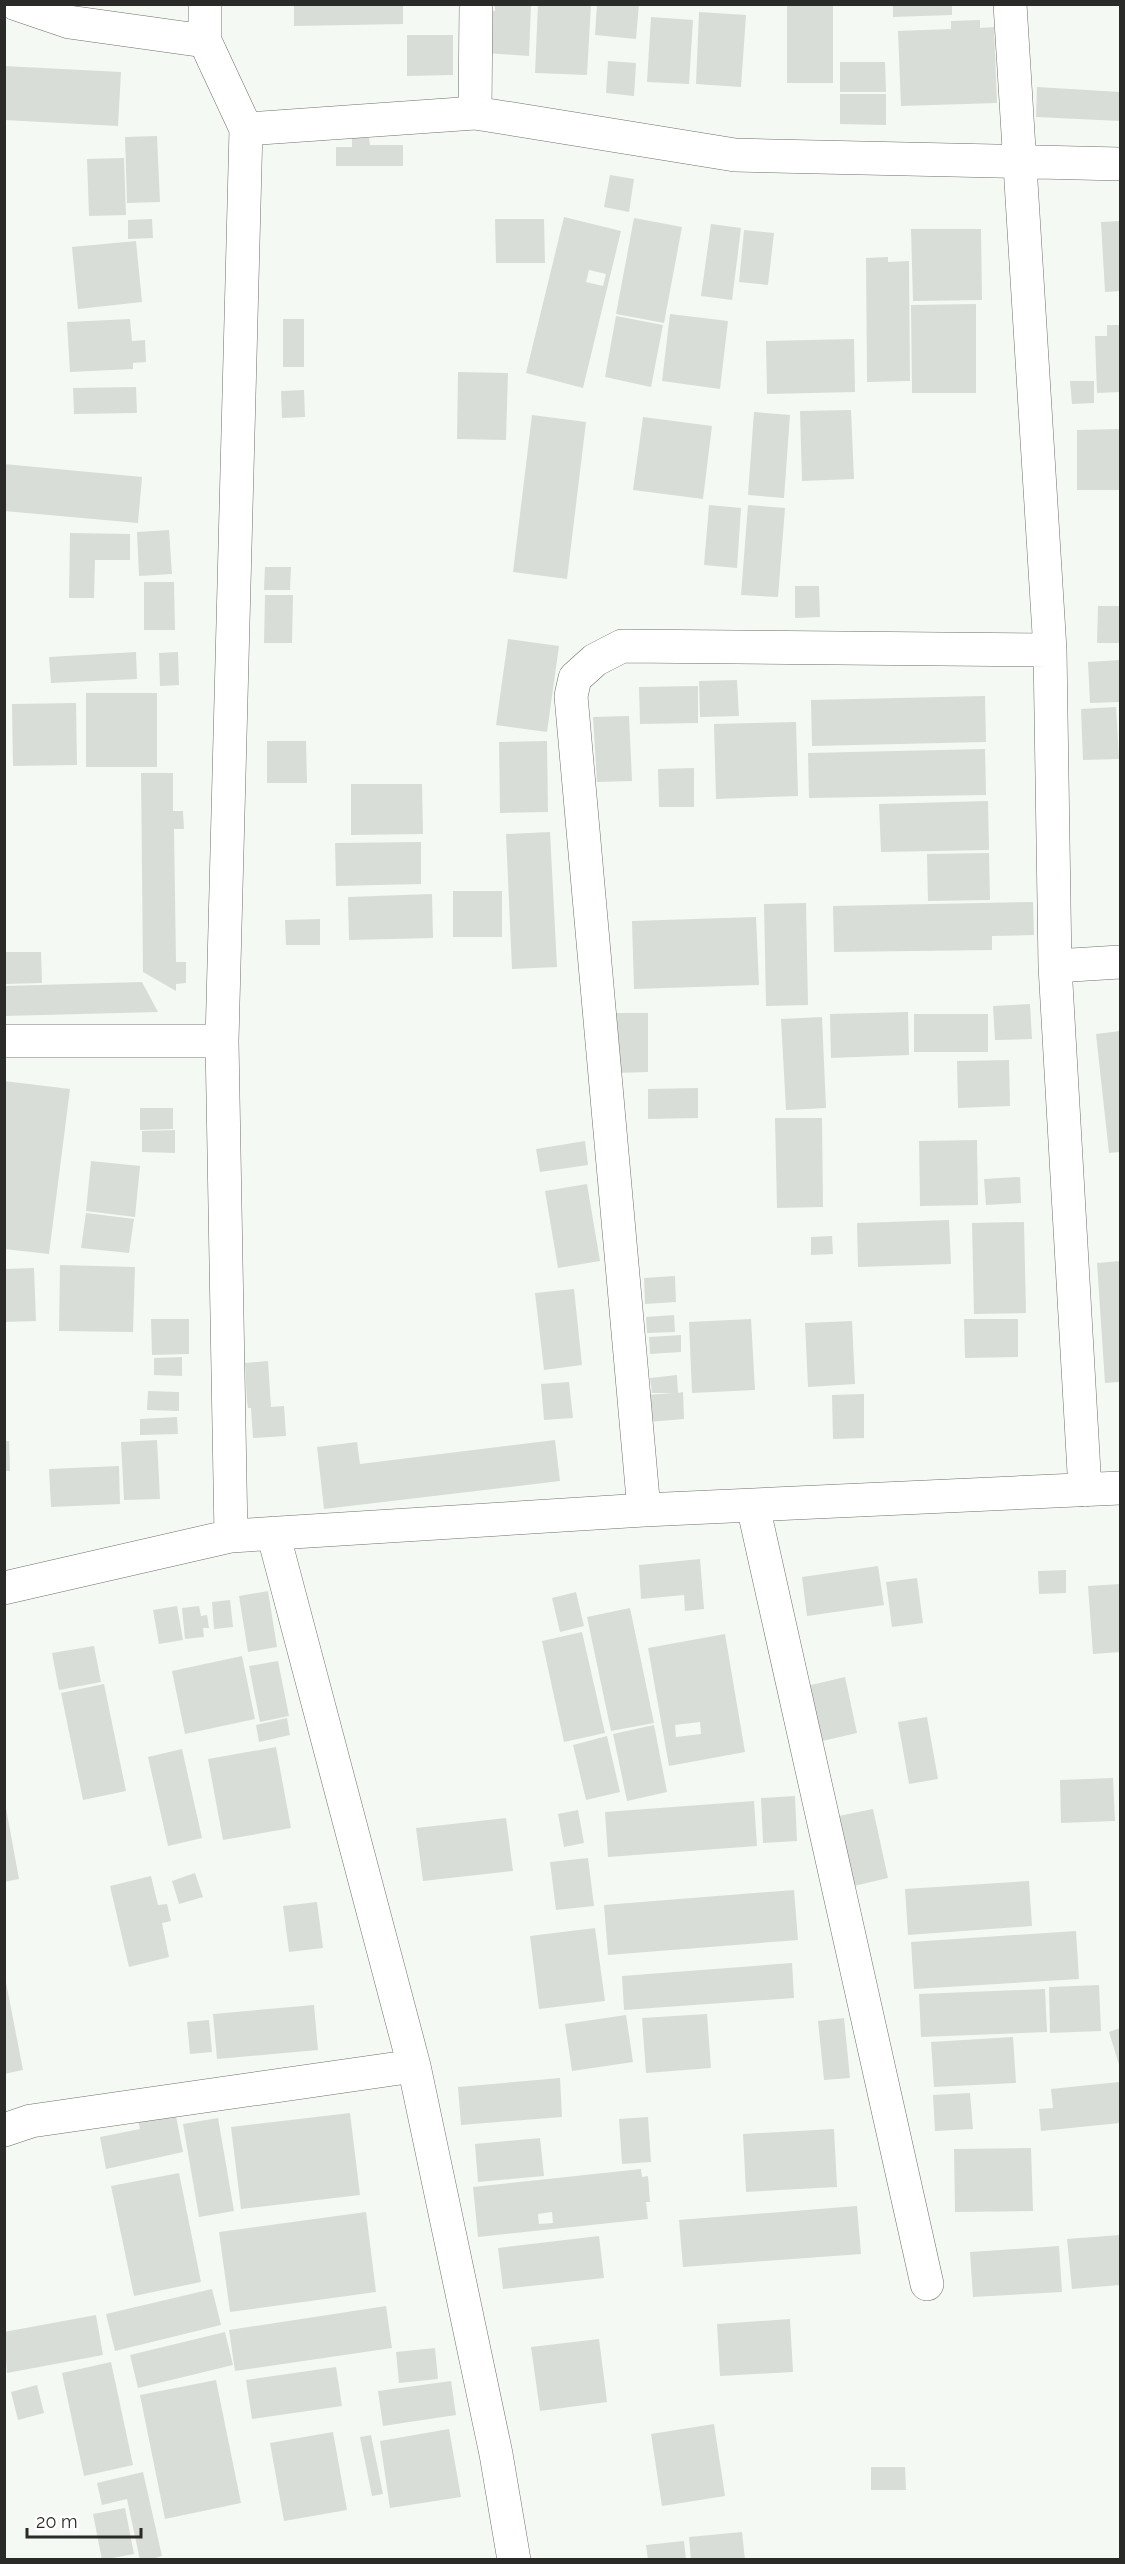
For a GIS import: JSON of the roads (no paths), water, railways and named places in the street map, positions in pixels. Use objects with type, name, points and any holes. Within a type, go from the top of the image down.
[{"type":"street","points":[[16,4],[69,22],[205,41]]},
{"type":"street","points":[[205,4],[205,41],[246,129],[222,1041],[231,1536]]},
{"type":"street","points":[[475,112],[476,4]]},
{"type":"street","points":[[1010,4],[1022,163],[1050,650],[1055,966],[1085,1490]]},
{"type":"street","points":[[246,129],[475,112],[735,155],[1120,164]]},
{"type":"street","points":[[644,1510],[571,696],[575,678],[595,660],[622,646],[1050,650]]},
{"type":"street","points":[[1055,966],[1120,962]]},
{"type":"street","points":[[4,1041],[222,1041]]},
{"type":"street","points":[[4,1588],[231,1536],[644,1510],[1120,1488]]},
{"type":"street","points":[[753,1506],[927,2284]]},
{"type":"street","points":[[273,1533],[414,2066],[496,2454],[514,2559]]},
{"type":"street","points":[[4,2130],[32,2121],[414,2066]]}]
